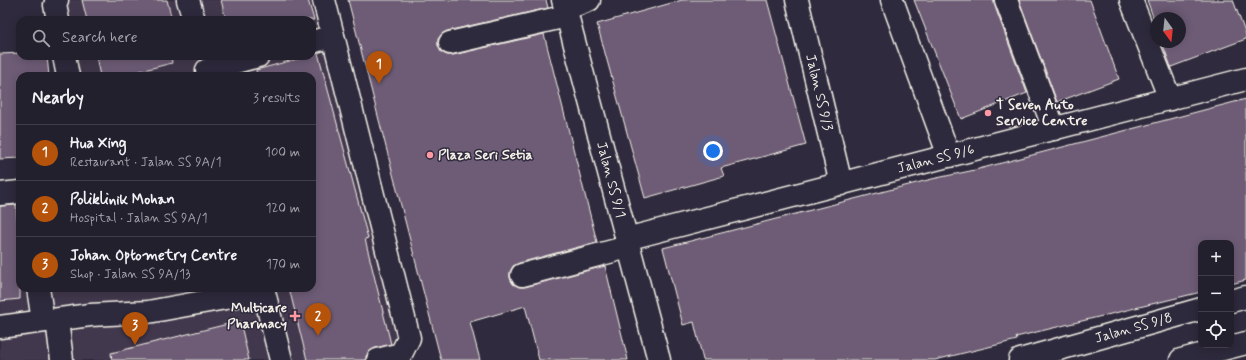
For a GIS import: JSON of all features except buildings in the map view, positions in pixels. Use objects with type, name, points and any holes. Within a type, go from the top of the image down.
[{"type":"street","points":[[57,0],[55,4],[57,16]]},
{"type":"street","points":[[188,0],[193,16]]},
{"type":"street","points":[[324,0],[409,338],[401,354],[378,360]]},
{"type":"street","points":[[450,43],[589,0]]},
{"type":"street","name":"Jalan SS 9/3","points":[[797,0],[842,184]]},
{"type":"street","points":[[892,0],[949,156]]},
{"type":"street","points":[[1006,0],[1054,129]]},
{"type":"street","points":[[1131,0],[1170,99]]},
{"type":"street","name":"Jalan SS 9/1","points":[[565,8],[659,360]]},
{"type":"street","points":[[316,41],[333,36]]},
{"type":"street","points":[[65,60],[67,72]]},
{"type":"street","points":[[206,67],[239,60]]},
{"type":"street","name":"Jalan SS 9/6","points":[[522,275],[842,184],[1246,79]]},
{"type":"street","points":[[0,194],[16,192]]},
{"type":"street","points":[[40,292],[62,360]]},
{"type":"street","points":[[0,327],[90,315],[148,312],[253,292]]},
{"type":"street","points":[[265,292],[282,360]]},
{"type":"street","points":[[1234,300],[1246,297]]},
{"type":"street","name":"Jalan SS 9/8","points":[[1020,360],[1198,310]]},
{"type":"street","points":[[1181,360],[1246,343]]},
{"type":"shaded area","points":[[66,0],[316,0],[401,336],[397,348],[353,360],[0,360],[0,205],[16,203],[16,292],[316,292],[316,72],[79,72],[77,60],[316,60],[316,16],[68,16]]},
{"type":"place","name":"Hua Xing","points":[[379,84]]},
{"type":"place","name":"T Seven Auto Service Centre","points":[[988,113]]},
{"type":"place","name":"Plaza Seri Setia","points":[[430,155]]},
{"type":"place","name":"Multicare Pharmacy","points":[[295,316]]},
{"type":"place","name":"Poliklinik Mohan","points":[[318,336]]},
{"type":"place","name":"Johan Optometry Centre","points":[[135,345]]}]
